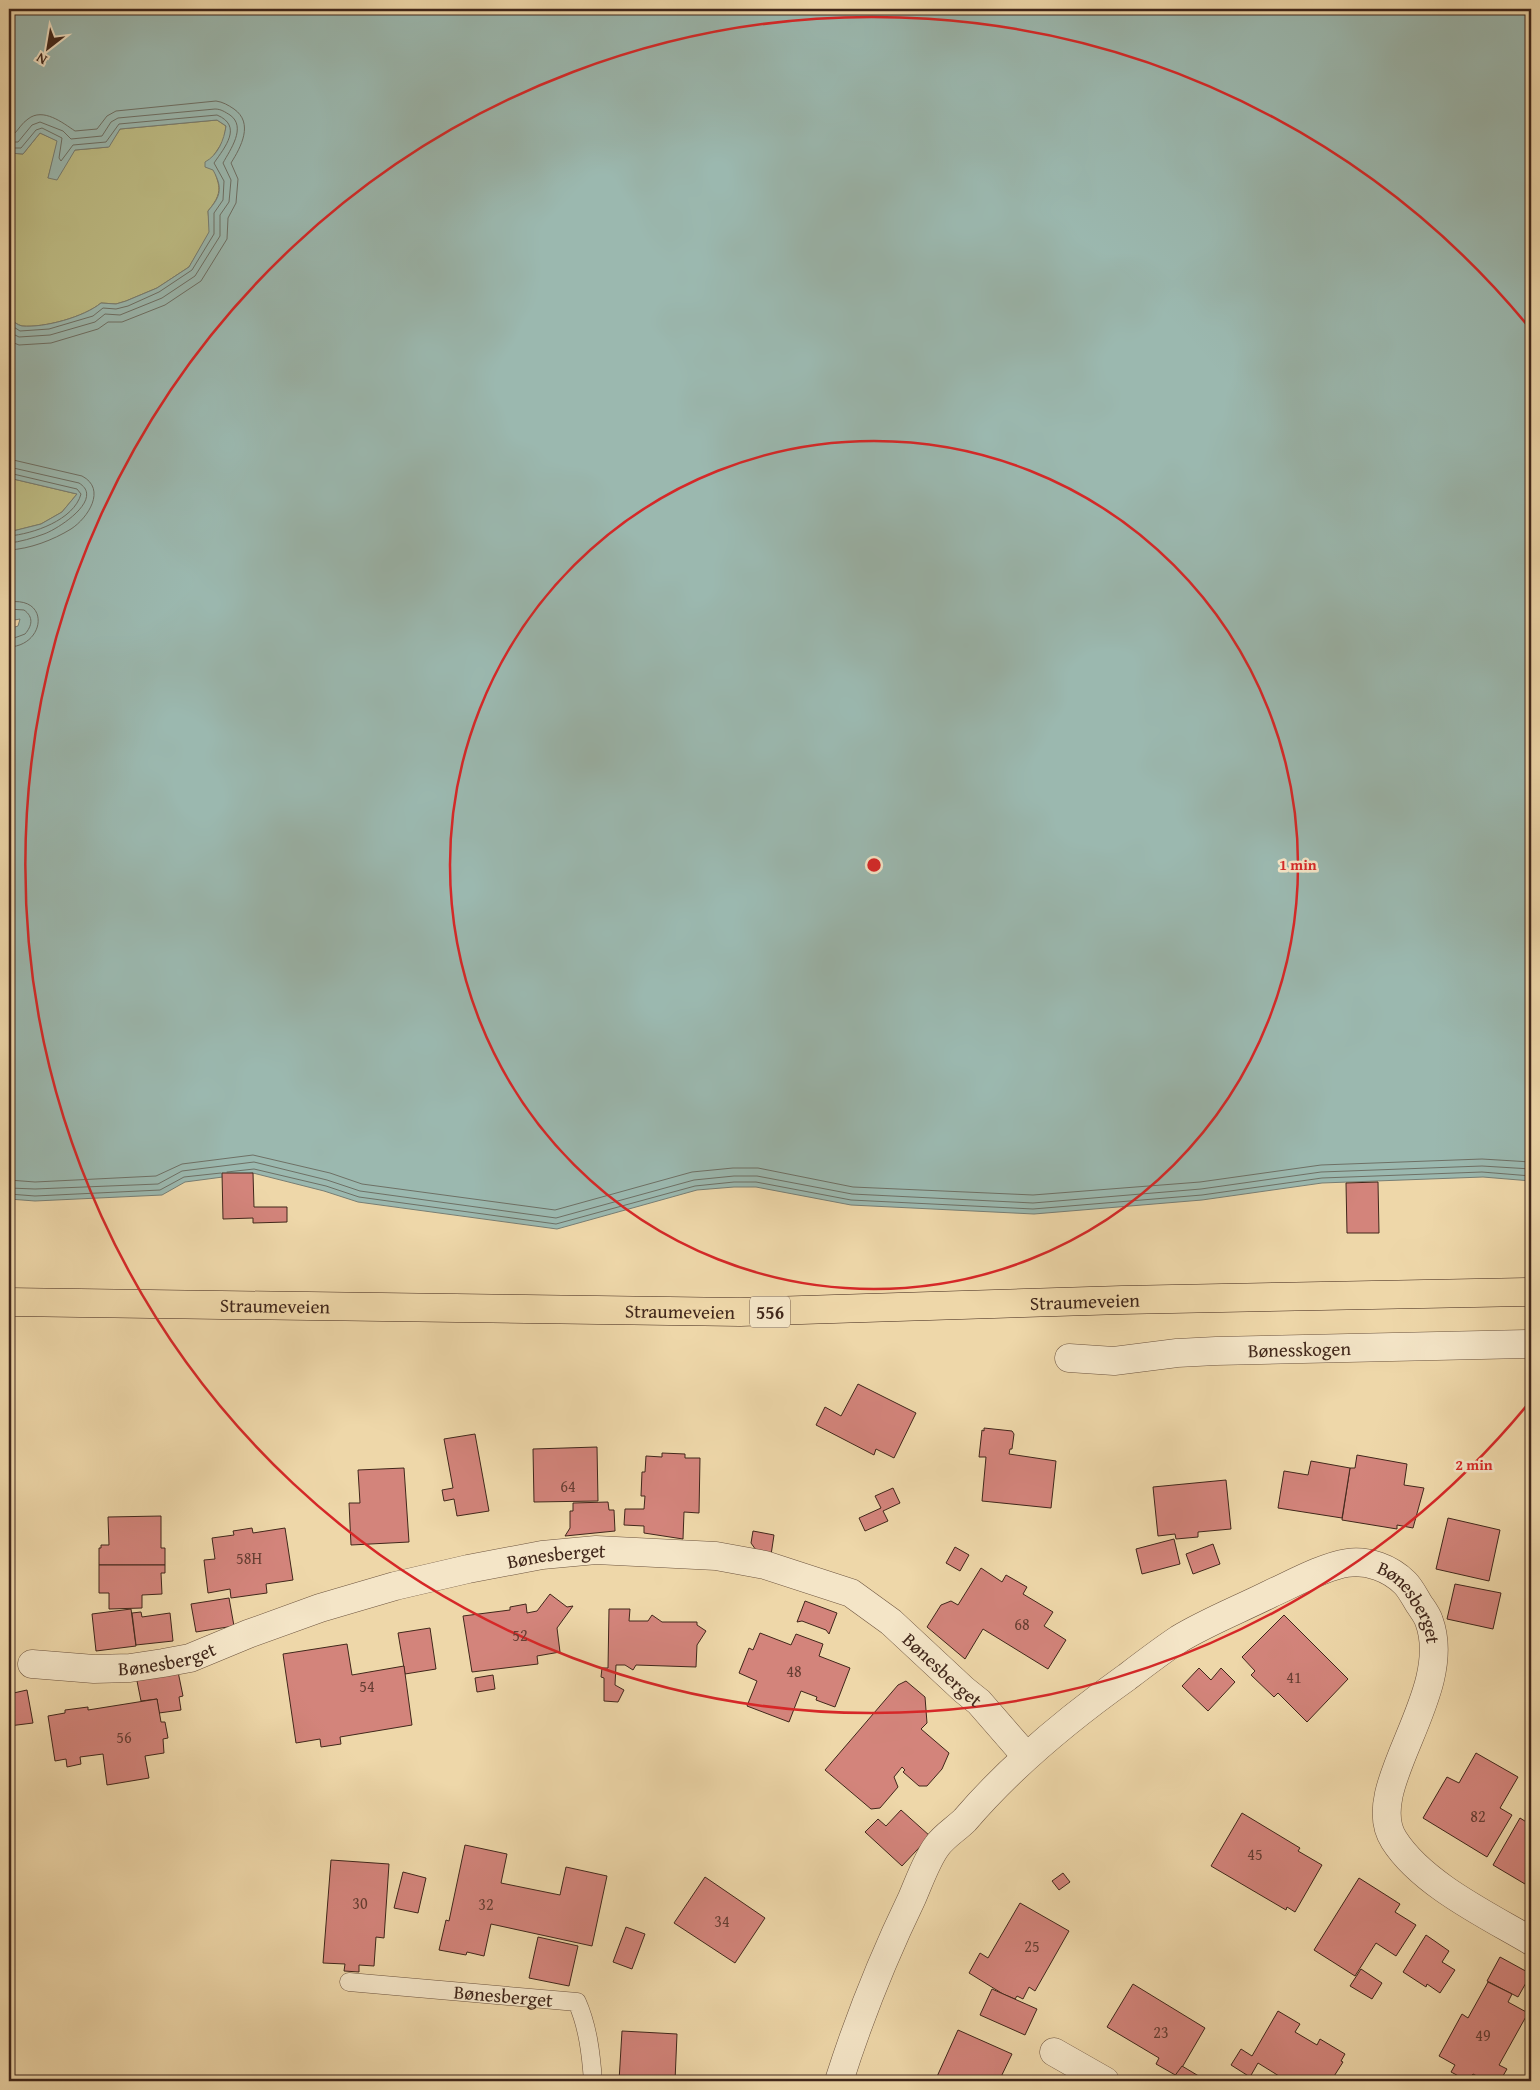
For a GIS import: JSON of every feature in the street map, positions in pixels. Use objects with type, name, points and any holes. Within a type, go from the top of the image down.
[{"type":"main road","name":"Straumeveien","points":[[9,1302],[740,1312],[1122,1300],[1531,1292]]},
{"type":"street","name":"Bønesskogen","points":[[1069,1358],[1114,1361],[1177,1353],[1216,1351],[1531,1344]]},
{"type":"street","name":"Bønesberget","points":[[32,1664],[94,1669],[130,1668],[163,1664],[190,1658],[311,1611],[395,1586],[468,1569],[542,1555],[596,1550],[716,1556],[765,1565],[850,1593],[891,1622],[979,1702],[1026,1756]]},
{"type":"street","name":"Bønesberget","points":[[839,2081],[857,2023],[885,1954],[937,1846],[960,1825],[1026,1756],[1097,1698],[1180,1638],[1311,1576],[1346,1563],[1365,1563],[1378,1566],[1392,1573],[1407,1585],[1429,1620],[1434,1657],[1427,1695],[1390,1785],[1385,1814],[1392,1837],[1410,1861],[1447,1889],[1531,1941]]},
{"type":"street","points":[[1054,2052],[1106,2081]]},
{"type":"lane","name":"Bønesberget","points":[[349,1982],[577,2002],[584,2017],[588,2035],[593,2081]]},
{"type":"shaded area","points":[[217,120],[226,126],[224,140],[212,158],[219,191],[208,211],[210,232],[189,267],[157,288],[116,304],[101,303],[85,313],[74,317],[31,326],[22,326],[9,318],[9,153],[23,154],[40,133],[58,141],[48,178],[75,150],[108,147],[120,129]]},
{"type":"shaded area","points":[[9,478],[77,494],[62,512],[41,524],[9,532]]},
{"type":"water","points":[[9,9],[1531,9],[1531,1181],[1483,1177],[1322,1183],[1202,1200],[1034,1214],[851,1205],[756,1187],[734,1187],[697,1190],[557,1229],[358,1202],[324,1191],[253,1173],[185,1182],[162,1195],[35,1201],[9,1199],[9,629],[18,626],[20,619],[9,621],[9,532],[41,524],[62,512],[77,494],[9,478],[9,318],[22,326],[31,326],[74,317],[85,313],[101,303],[116,304],[157,288],[189,267],[209,232],[208,211],[216,201],[219,192],[216,176],[213,170],[205,167],[205,162],[220,147],[226,126],[217,120],[120,129],[109,147],[75,150],[57,180],[48,178],[57,141],[40,133],[23,154],[9,153]]},
{"type":"building","points":[[222,1173],[253,1173],[254,1207],[287,1207],[287,1222],[253,1223],[253,1218],[223,1219]]},
{"type":"building","points":[[1378,1182],[1379,1233],[1347,1233],[1346,1183]]},
{"type":"building","points":[[858,1384],[916,1413],[894,1458],[876,1449],[874,1455],[816,1425],[825,1407],[841,1416]]},
{"type":"building","points":[[984,1428],[1012,1431],[1014,1434],[1012,1449],[1010,1449],[1009,1454],[1056,1461],[1051,1508],[982,1501],[986,1457],[979,1457],[982,1430],[984,1431]]},
{"type":"building","points":[[475,1434],[489,1511],[457,1516],[454,1499],[444,1501],[442,1490],[453,1488],[444,1439]]},
{"type":"building","points":[[597,1447],[598,1501],[534,1502],[533,1449]]},
{"type":"building","points":[[662,1453],[685,1454],[685,1458],[700,1458],[699,1513],[684,1512],[683,1539],[644,1533],[644,1526],[624,1525],[625,1509],[644,1509],[645,1496],[641,1496],[642,1472],[645,1472],[646,1456],[662,1457]]},
{"type":"building","points":[[1357,1455],[1407,1464],[1404,1485],[1424,1488],[1413,1528],[1397,1525],[1397,1529],[1342,1520],[1350,1468],[1355,1468]]},
{"type":"building","points":[[1311,1461],[1350,1468],[1342,1518],[1278,1508],[1284,1471],[1308,1475]]},
{"type":"building","points":[[404,1468],[409,1542],[351,1545],[349,1503],[360,1503],[358,1470]]},
{"type":"building","points":[[1226,1480],[1231,1529],[1198,1532],[1198,1537],[1176,1539],[1175,1534],[1158,1536],[1153,1487]]},
{"type":"building","points":[[893,1488],[900,1503],[883,1511],[888,1521],[865,1531],[859,1518],[881,1508],[875,1496]]},
{"type":"building","points":[[608,1502],[609,1510],[614,1510],[615,1531],[565,1536],[570,1528],[570,1511],[573,1511],[573,1503]]},
{"type":"building","points":[[161,1516],[161,1548],[165,1548],[165,1565],[99,1565],[99,1548],[101,1548],[101,1545],[109,1545],[108,1517]]},
{"type":"building","points":[[1448,1518],[1500,1530],[1489,1581],[1436,1569]]},
{"type":"building","points":[[252,1528],[253,1533],[285,1528],[293,1580],[266,1584],[267,1593],[231,1598],[230,1589],[208,1593],[204,1560],[215,1559],[212,1538],[234,1535],[233,1531]]},
{"type":"building","points":[[753,1531],[774,1535],[771,1555],[758,1553],[751,1543]]},
{"type":"building","points":[[1174,1539],[1180,1564],[1142,1574],[1136,1549]]},
{"type":"building","points":[[1213,1544],[1220,1564],[1193,1574],[1186,1554]]},
{"type":"building","points":[[955,1547],[969,1555],[960,1571],[946,1563]]},
{"type":"building","points":[[99,1565],[165,1565],[165,1573],[161,1573],[162,1594],[142,1595],[142,1608],[109,1609],[109,1593],[99,1593]]},
{"type":"building","points":[[981,1568],[1002,1582],[1006,1575],[1027,1587],[1023,1594],[1053,1612],[1044,1626],[1066,1640],[1048,1669],[983,1629],[965,1659],[927,1627],[941,1605],[951,1601],[958,1605]]},
{"type":"building","points":[[1455,1584],[1501,1593],[1493,1629],[1447,1619]]},
{"type":"building","points":[[550,1594],[567,1607],[573,1606],[557,1628],[560,1652],[537,1656],[538,1664],[472,1672],[463,1616],[510,1610],[510,1607],[526,1604],[527,1613],[537,1611]]},
{"type":"building","points":[[229,1598],[234,1626],[196,1632],[191,1604]]},
{"type":"building","points":[[805,1601],[837,1613],[829,1634],[826,1630],[802,1621],[797,1622]]},
{"type":"building","points":[[131,1609],[136,1646],[96,1651],[92,1614]]},
{"type":"building","points":[[609,1609],[630,1609],[629,1621],[648,1621],[652,1615],[662,1622],[697,1622],[697,1625],[706,1631],[697,1645],[696,1667],[636,1665],[633,1670],[625,1665],[616,1665],[615,1685],[624,1690],[618,1702],[604,1701],[604,1678],[601,1677],[602,1668],[608,1668]]},
{"type":"building","points":[[141,1612],[142,1617],[170,1613],[173,1641],[136,1645],[132,1613]]},
{"type":"building","points":[[1284,1615],[1348,1679],[1307,1722],[1278,1693],[1274,1697],[1251,1675],[1255,1671],[1242,1657]]},
{"type":"building","points":[[430,1628],[436,1669],[405,1674],[398,1633]]},
{"type":"building","points":[[760,1633],[791,1645],[796,1634],[823,1644],[819,1656],[850,1668],[835,1707],[816,1700],[817,1697],[801,1691],[789,1722],[747,1706],[757,1681],[739,1673],[749,1648],[753,1650]]},
{"type":"building","points":[[347,1644],[352,1675],[404,1666],[412,1725],[340,1737],[341,1744],[321,1747],[320,1739],[296,1743],[283,1654]]},
{"type":"building","points":[[176,1662],[183,1696],[179,1697],[181,1710],[159,1713],[157,1699],[141,1701],[135,1671]]},
{"type":"building","points":[[1199,1668],[1211,1680],[1221,1668],[1235,1682],[1208,1711],[1182,1686]]},
{"type":"building","points":[[493,1675],[495,1689],[477,1692],[475,1678]]},
{"type":"building","points":[[906,1681],[925,1697],[927,1723],[921,1729],[949,1753],[942,1769],[927,1786],[919,1786],[903,1772],[905,1770],[902,1767],[894,1777],[898,1787],[880,1808],[871,1809],[825,1770],[898,1685]]},
{"type":"building","points":[[27,1690],[33,1723],[9,1726],[9,1694]]},
{"type":"building","points":[[157,1699],[161,1722],[165,1722],[168,1738],[163,1739],[164,1753],[145,1756],[149,1778],[107,1785],[103,1754],[80,1757],[81,1764],[67,1767],[66,1759],[55,1761],[48,1716],[65,1713],[65,1710],[88,1707],[88,1710]]},
{"type":"building","points":[[1476,1753],[1518,1777],[1500,1808],[1512,1815],[1487,1857],[1423,1818],[1447,1777],[1459,1783]]},
{"type":"building","points":[[901,1810],[930,1836],[902,1866],[865,1832],[878,1819],[886,1826]]},
{"type":"building","points":[[1242,1813],[1300,1848],[1298,1851],[1322,1865],[1295,1912],[1287,1907],[1286,1910],[1211,1866]]},
{"type":"building","points":[[1520,1818],[1531,1825],[1531,1873],[1525,1884],[1493,1865]]},
{"type":"building","points":[[465,1845],[507,1854],[501,1883],[560,1895],[566,1867],[607,1876],[592,1946],[491,1924],[484,1956],[467,1952],[466,1955],[439,1950],[446,1920],[449,1921]]},
{"type":"building","points":[[331,1860],[389,1864],[384,1938],[376,1937],[374,1966],[359,1965],[359,1972],[344,1971],[345,1964],[323,1963]]},
{"type":"building","points":[[403,1872],[426,1878],[418,1913],[394,1908]]},
{"type":"building","points":[[1063,1873],[1070,1882],[1059,1890],[1052,1881]]},
{"type":"building","points":[[705,1877],[765,1918],[735,1963],[674,1923]]},
{"type":"building","points":[[1359,1878],[1400,1904],[1395,1912],[1416,1925],[1396,1956],[1376,1943],[1355,1976],[1314,1950]]},
{"type":"building","points":[[1020,1903],[1069,1931],[1035,1991],[1029,1987],[1023,1999],[1017,1996],[1015,1999],[1003,1994],[969,1973],[980,1953],[988,1958]]},
{"type":"building","points":[[626,1927],[645,1934],[632,1969],[613,1962]]},
{"type":"building","points":[[1426,1935],[1449,1951],[1442,1962],[1455,1970],[1440,1993],[1427,1984],[1426,1987],[1403,1972]]},
{"type":"building","points":[[538,1937],[578,1946],[569,1986],[529,1978]]},
{"type":"building","points":[[1500,1957],[1531,1974],[1518,1997],[1487,1981]]},
{"type":"building","points":[[1361,1969],[1382,1983],[1372,1999],[1350,1986]]},
{"type":"building","points":[[1488,1982],[1512,1994],[1508,2002],[1528,2013],[1499,2065],[1507,2069],[1500,2081],[1486,2081],[1473,2074],[1468,2081],[1451,2072],[1455,2065],[1439,2056],[1462,2014],[1468,2018]]},
{"type":"building","points":[[1133,1984],[1205,2028],[1177,2076],[1156,2064],[1159,2058],[1107,2027]]},
{"type":"building","points":[[992,1989],[1037,2009],[1025,2035],[980,2015]]},
{"type":"building","points":[[1278,2011],[1300,2024],[1295,2032],[1317,2045],[1320,2039],[1345,2054],[1341,2061],[1343,2062],[1331,2081],[1287,2081],[1258,2063],[1250,2077],[1231,2065],[1241,2049],[1252,2056]]},
{"type":"building","points":[[958,2030],[1012,2054],[999,2081],[935,2081]]},
{"type":"building","points":[[622,2031],[677,2034],[675,2081],[619,2081]]},
{"type":"building","points":[[1182,2066],[1207,2081],[1171,2081]]}]
